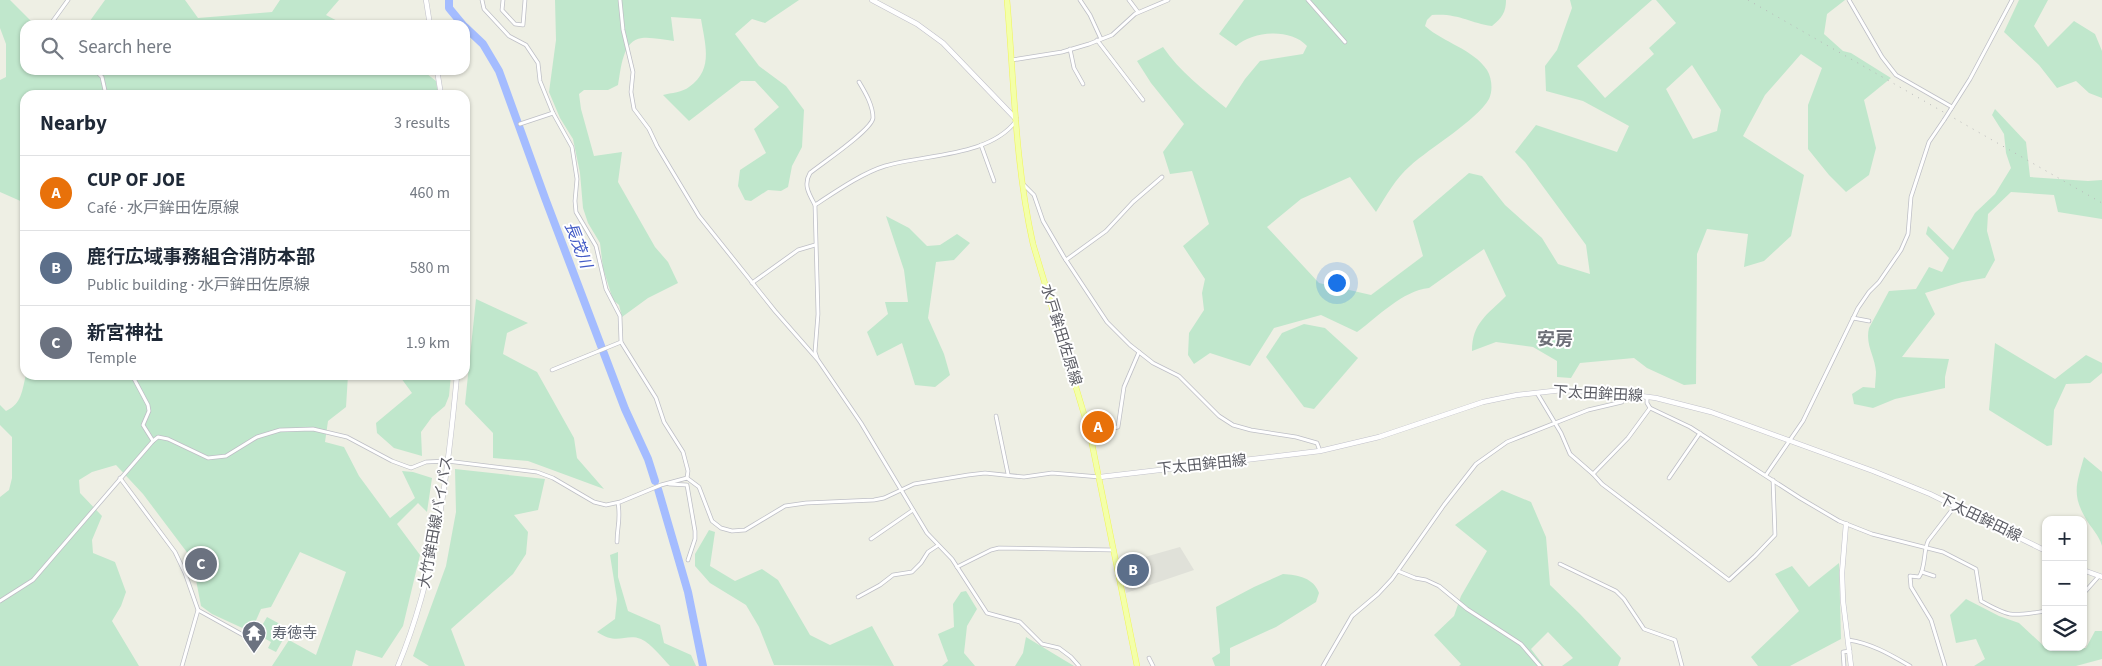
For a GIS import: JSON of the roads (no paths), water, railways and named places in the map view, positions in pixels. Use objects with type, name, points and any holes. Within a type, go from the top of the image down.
[{"type":"main road","points":[[426,0],[429,20]]},
{"type":"main road","points":[[872,0],[934,35],[999,99],[1016,120]]},
{"type":"main road","name":"水戸鉾田佐原線","points":[[1007,0],[1022,184],[1033,244],[1090,434],[1137,666]]},
{"type":"main road","points":[[438,75],[440,90]]},
{"type":"main road","name":"大竹鉾田線バイパス","points":[[398,666],[417,615],[431,563],[457,380]]},
{"type":"main road","name":"下太田鉾田線","points":[[1100,477],[1320,451],[1406,430],[1482,402],[1537,392],[1562,390],[1625,394],[1647,396],[1711,412],[1898,480],[1956,506],[2042,549]]},
{"type":"main road","points":[[1846,524],[1842,573],[1843,601],[1851,666]]},
{"type":"main road","points":[[2087,571],[2100,576]]},
{"type":"street","points":[[54,20],[68,0]]},
{"type":"street","points":[[482,0],[484,9],[509,36],[526,44],[535,56],[538,63],[540,80],[553,113],[572,147],[577,179],[574,201],[576,212],[596,246],[606,289],[620,316],[621,342],[656,398],[664,422],[682,452],[688,471],[687,478]]},
{"type":"street","points":[[503,0],[502,10],[516,24],[523,25],[525,0]]},
{"type":"street","points":[[620,0],[623,30],[633,72],[631,92],[634,109],[649,129],[657,146],[699,216],[752,283],[818,360],[861,423],[937,546],[952,559],[987,613],[1020,622],[1042,644],[1059,648],[1071,656],[1079,666]]},
{"type":"street","points":[[1080,0],[1090,15],[1099,40],[1143,100]]},
{"type":"street","points":[[1129,0],[1138,12]]},
{"type":"street","points":[[1012,60],[1070,49],[1099,40],[1112,35],[1138,12],[1168,0]]},
{"type":"street","points":[[1308,0],[1345,42]]},
{"type":"street","points":[[1849,0],[1882,58],[1896,75],[1951,108]]},
{"type":"street","points":[[1766,475],[1803,422],[1853,318],[1869,292],[1879,282],[1901,250],[1908,234],[1911,197],[1929,142],[1975,71],[2012,0]]},
{"type":"street","points":[[1070,49],[1074,68],[1084,84]]},
{"type":"street","points":[[100,75],[105,90]]},
{"type":"street","points":[[818,360],[815,352],[818,314],[815,205],[807,189],[806,179],[810,173],[872,123],[873,115],[869,100],[859,82]]},
{"type":"street","points":[[520,124],[553,113]]},
{"type":"street","points":[[815,205],[884,166],[961,151],[981,145],[1000,135],[1016,120]]},
{"type":"street","points":[[981,145],[994,180]]},
{"type":"street","points":[[1066,260],[1106,231],[1133,202],[1162,177]]},
{"type":"street","points":[[1022,184],[1032,192],[1043,221],[1066,260],[1117,334],[1152,363],[1179,376],[1219,416],[1234,425],[1251,430],[1296,437],[1316,443],[1320,451]]},
{"type":"street","points":[[752,283],[798,250],[816,246]]},
{"type":"street","points":[[1853,318],[1869,322]]},
{"type":"street","points":[[552,370],[621,342]]},
{"type":"street","points":[[1090,434],[1118,427],[1124,387],[1138,352]]},
{"type":"street","points":[[135,380],[148,405],[149,411],[143,425],[153,440]]},
{"type":"street","points":[[1537,392],[1555,422],[1570,454],[1602,484],[1728,580],[1755,556],[1774,535],[1773,480]]},
{"type":"street","points":[[1323,666],[1352,616],[1382,591],[1398,572],[1444,505],[1476,464],[1507,442],[1588,410],[1622,402],[1625,394]]},
{"type":"street","points":[[1647,396],[1647,403],[1650,408],[1700,433],[1821,511],[1846,524],[1872,534],[1943,552],[1976,569],[1981,601],[2002,613],[2021,615],[2042,612]]},
{"type":"street","points":[[1593,474],[1628,438],[1650,408]]},
{"type":"street","points":[[996,416],[1008,474]]},
{"type":"street","points":[[0,600],[33,580],[153,440],[158,437],[168,439],[208,458],[226,456],[257,437],[280,430],[313,429],[347,437],[392,461],[411,468],[426,462],[447,461],[537,472],[553,478],[594,502],[606,505],[618,503],[687,478]]},
{"type":"street","points":[[1669,478],[1700,433]]},
{"type":"street","points":[[687,478],[699,486],[712,521],[721,528],[737,532],[745,530],[785,506],[806,503],[874,500],[926,481],[985,474],[1008,474],[1024,477],[1060,473],[1083,477],[1100,477]]},
{"type":"street","points":[[120,478],[175,552],[185,573],[198,610],[182,666]]},
{"type":"street","points":[[668,484],[687,485],[695,531],[695,539],[688,560]]},
{"type":"street","points":[[617,542],[621,518],[618,503]]},
{"type":"street","points":[[1945,666],[1931,620],[1911,587],[1910,576],[1919,577],[1922,572],[1925,547],[1956,506]]},
{"type":"street","points":[[871,539],[913,510]]},
{"type":"street","points":[[858,597],[880,585],[893,575],[912,572],[928,552],[937,546]]},
{"type":"street","points":[[957,567],[990,550],[999,548],[1114,550]]},
{"type":"street","points":[[1560,564],[1616,591],[1624,599],[1644,629],[1675,640],[1682,666]]},
{"type":"street","points":[[1398,572],[1439,586],[1467,609],[1521,644],[1540,666]]},
{"type":"street","points":[[1922,572],[1934,576]]},
{"type":"street","points":[[2087,590],[2100,576]]},
{"type":"street","points":[[198,610],[243,635]]},
{"type":"street","points":[[1848,640],[1863,642],[1885,654],[1894,655],[1910,666]]},
{"type":"street","points":[[1844,666],[1843,652],[1850,651]]},
{"type":"street","points":[[1149,658],[1153,666]]},
{"type":"waterway","name":"長茂川","points":[[449,0],[449,8],[459,20]]},
{"type":"waterway","name":"長茂川","points":[[470,32],[483,44],[499,71],[625,409],[648,459],[655,481]]},
{"type":"waterway","name":"長茂川","points":[[658,489],[688,592],[703,666]]},
{"type":"railway","points":[[1748,0],[2102,203]]},
{"type":"place","name":"CUP OF JOE","points":[[1098,427]]},
{"type":"place","name":"新宮神社","points":[[201,564]]},
{"type":"place","name":"鹿行広域事務組合消防本部","points":[[1133,570]]},
{"type":"place","name":"寿徳寺","points":[[254,654]]},
{"type":"district","name":"安房","points":[[1555,339]]}]
